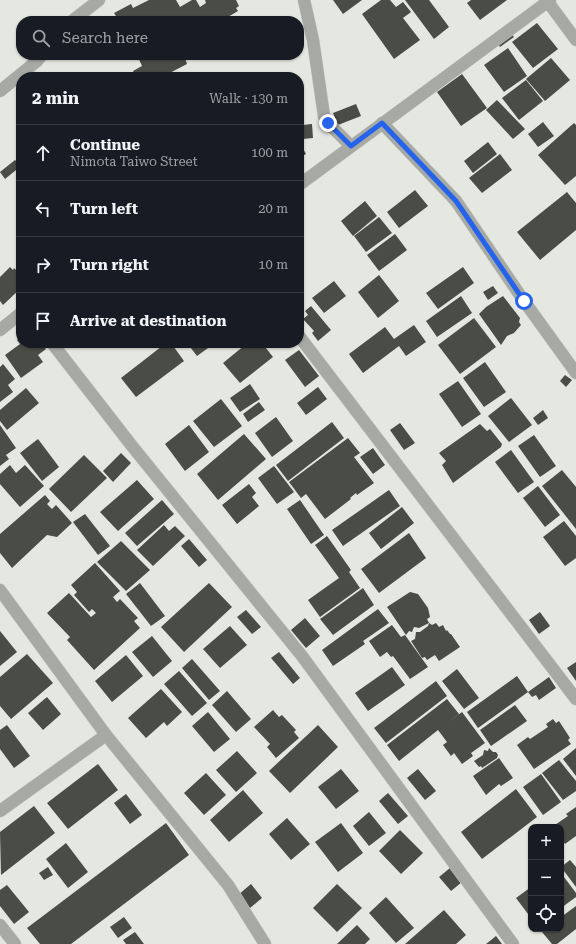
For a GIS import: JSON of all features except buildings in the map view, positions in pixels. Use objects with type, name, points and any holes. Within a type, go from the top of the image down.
[{"type":"street","points":[[78,16],[99,0]]},
{"type":"street","points":[[304,0],[313,40],[324,116],[328,123],[351,146]]},
{"type":"street","points":[[304,181],[549,1],[576,40]]},
{"type":"street","points":[[23,72],[38,60]]},
{"type":"street","points":[[0,91],[16,78]]},
{"type":"street","points":[[382,123],[456,201],[492,256],[576,373]]},
{"type":"street","points":[[0,330],[16,317]]},
{"type":"street","points":[[304,343],[576,699]]},
{"type":"street","points":[[56,348],[132,446],[302,656],[513,944]]},
{"type":"street","points":[[0,590],[106,735],[228,885],[265,944]]},
{"type":"street","points":[[0,812],[106,735]]},
{"type":"street","points":[[0,924],[15,944]]},
{"type":"route","points":[[328,123],[351,146],[382,123],[439,185],[456,201],[474,231],[524,301]]}]
